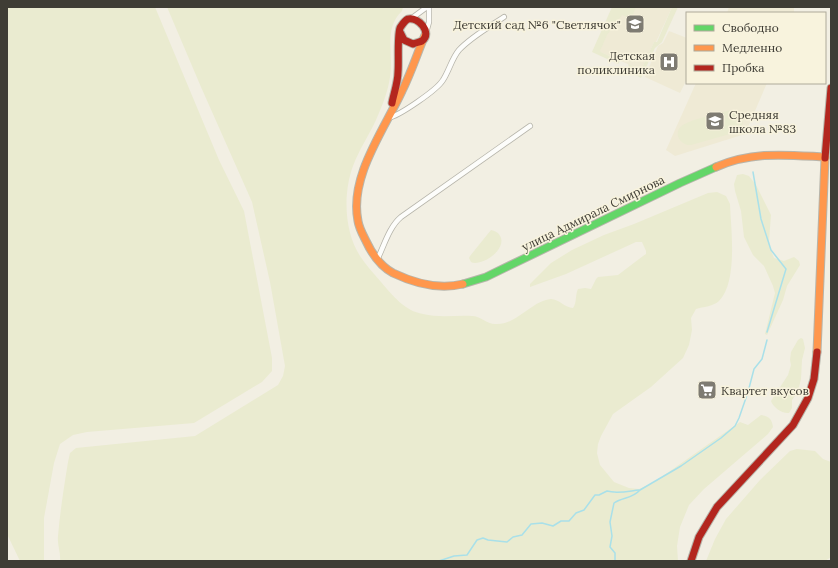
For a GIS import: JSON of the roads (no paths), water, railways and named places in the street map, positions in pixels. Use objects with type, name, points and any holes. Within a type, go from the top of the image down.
[{"type":"street","points":[[428,7],[412,18],[403,22],[400,32],[398,75],[388,118],[395,116],[418,101],[442,82],[458,51],[504,17]]},
{"type":"street","name":"улица Адмирала Смирнова","points":[[428,7],[429,22],[425,35],[402,91],[366,163],[357,198],[358,220],[369,247],[377,260],[392,272],[408,280],[432,287],[452,287],[486,277],[680,182],[730,161],[751,156],[778,154],[825,157]]},
{"type":"street","points":[[400,32],[403,40],[412,44],[419,42],[425,35],[425,28],[422,22],[418,19],[412,18]]},
{"type":"street","points":[[691,561],[698,538],[712,513],[735,486],[784,436],[799,416],[808,398],[814,379],[816,365],[825,157],[831,88]]},
{"type":"street","points":[[377,260],[396,221],[530,126]]},
{"type":"waterway","points":[[753,172],[761,219],[771,250],[786,269],[767,332]]},
{"type":"waterway","points":[[615,561],[615,553],[610,547],[612,536],[610,522],[614,503],[634,495],[681,466],[721,438],[735,426],[748,392],[754,369],[762,359],[767,340]]},
{"type":"waterway","points":[[439,561],[454,556],[467,555],[477,540],[483,538],[507,542],[513,537],[522,535],[531,524],[542,523],[553,526],[561,521],[569,521],[576,513],[584,510],[595,495],[599,495],[607,491],[619,492],[639,490]]},
{"type":"place","name":"Детский сад №6 \"Светлячок\"","points":[[635,24]]},
{"type":"place","name":"Детская поликлиника","points":[[669,62]]},
{"type":"place","name":"Средняя школа №83","points":[[715,121]]},
{"type":"place","name":"Квартет вкусов","points":[[707,390]]}]
